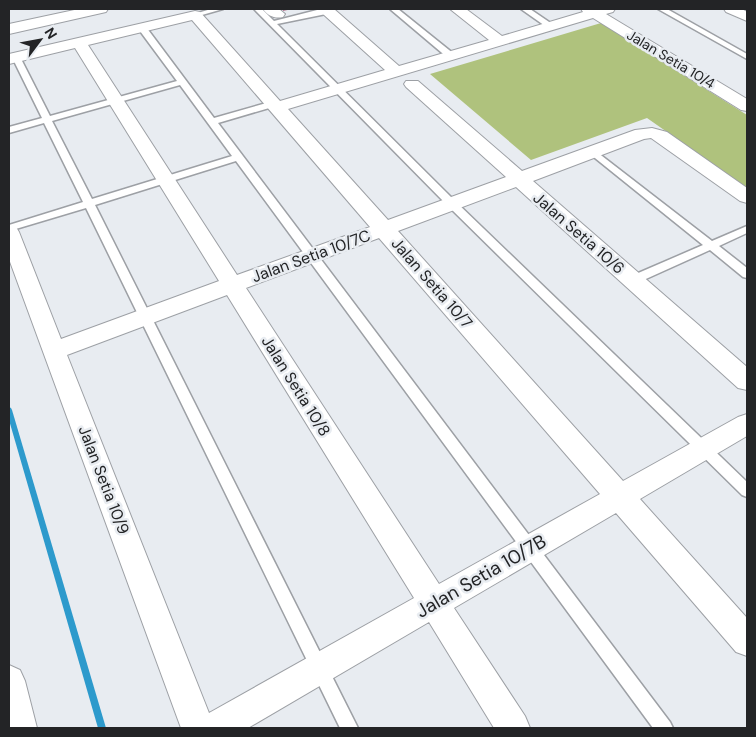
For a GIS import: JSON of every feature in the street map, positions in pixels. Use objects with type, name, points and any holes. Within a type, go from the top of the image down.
[{"type":"street","points":[[9,17],[48,9]]},
{"type":"street","points":[[9,29],[100,9]]},
{"type":"street","points":[[457,9],[500,41]]},
{"type":"street","points":[[731,9],[747,17]]},
{"type":"street","points":[[275,106],[339,89],[404,78],[451,56],[597,10]]},
{"type":"street","name":"Jalan Setia 10/4","points":[[597,10],[747,106]]},
{"type":"street","name":"Jalan Setia 10/6","points":[[328,11],[747,382]]},
{"type":"street","points":[[12,58],[195,15]]},
{"type":"street","name":"Jalan Setia 10/7","points":[[195,15],[747,641]]},
{"type":"street","name":"Jalan Setia 10/8","points":[[79,43],[513,728]]},
{"type":"street","points":[[731,96],[747,90]]},
{"type":"street","name":"Jalan Setia 10/7C","points":[[55,350],[641,134],[652,133],[660,136],[747,197]]},
{"type":"street","name":"Jalan Setia 10/9","points":[[9,230],[198,728]]},
{"type":"street","name":"Jalan Setia 10/7B","points":[[216,728],[747,424]]},
{"type":"street","points":[[9,681],[20,728]]},
{"type":"lane","points":[[195,15],[219,9]]},
{"type":"lane","points":[[258,9],[274,15],[328,11]]},
{"type":"lane","points":[[394,9],[451,56]]},
{"type":"lane","points":[[526,9],[551,26]]},
{"type":"lane","points":[[662,9],[747,57]]},
{"type":"lane","points":[[274,15],[339,89],[452,204],[747,491]]},
{"type":"lane","points":[[143,28],[664,728]]},
{"type":"lane","points":[[12,58],[47,119],[349,728]]},
{"type":"lane","points":[[9,130],[182,82]]},
{"type":"lane","points":[[212,122],[275,106]]},
{"type":"lane","points":[[593,152],[747,274]]},
{"type":"lane","points":[[9,230],[238,157]]},
{"type":"lane","points":[[633,280],[747,229]]},
{"type":"green space","points":[[601,23],[747,115],[747,188],[647,118],[531,160],[430,74]]},
{"type":"waterway","points":[[9,410],[102,728]]}]
